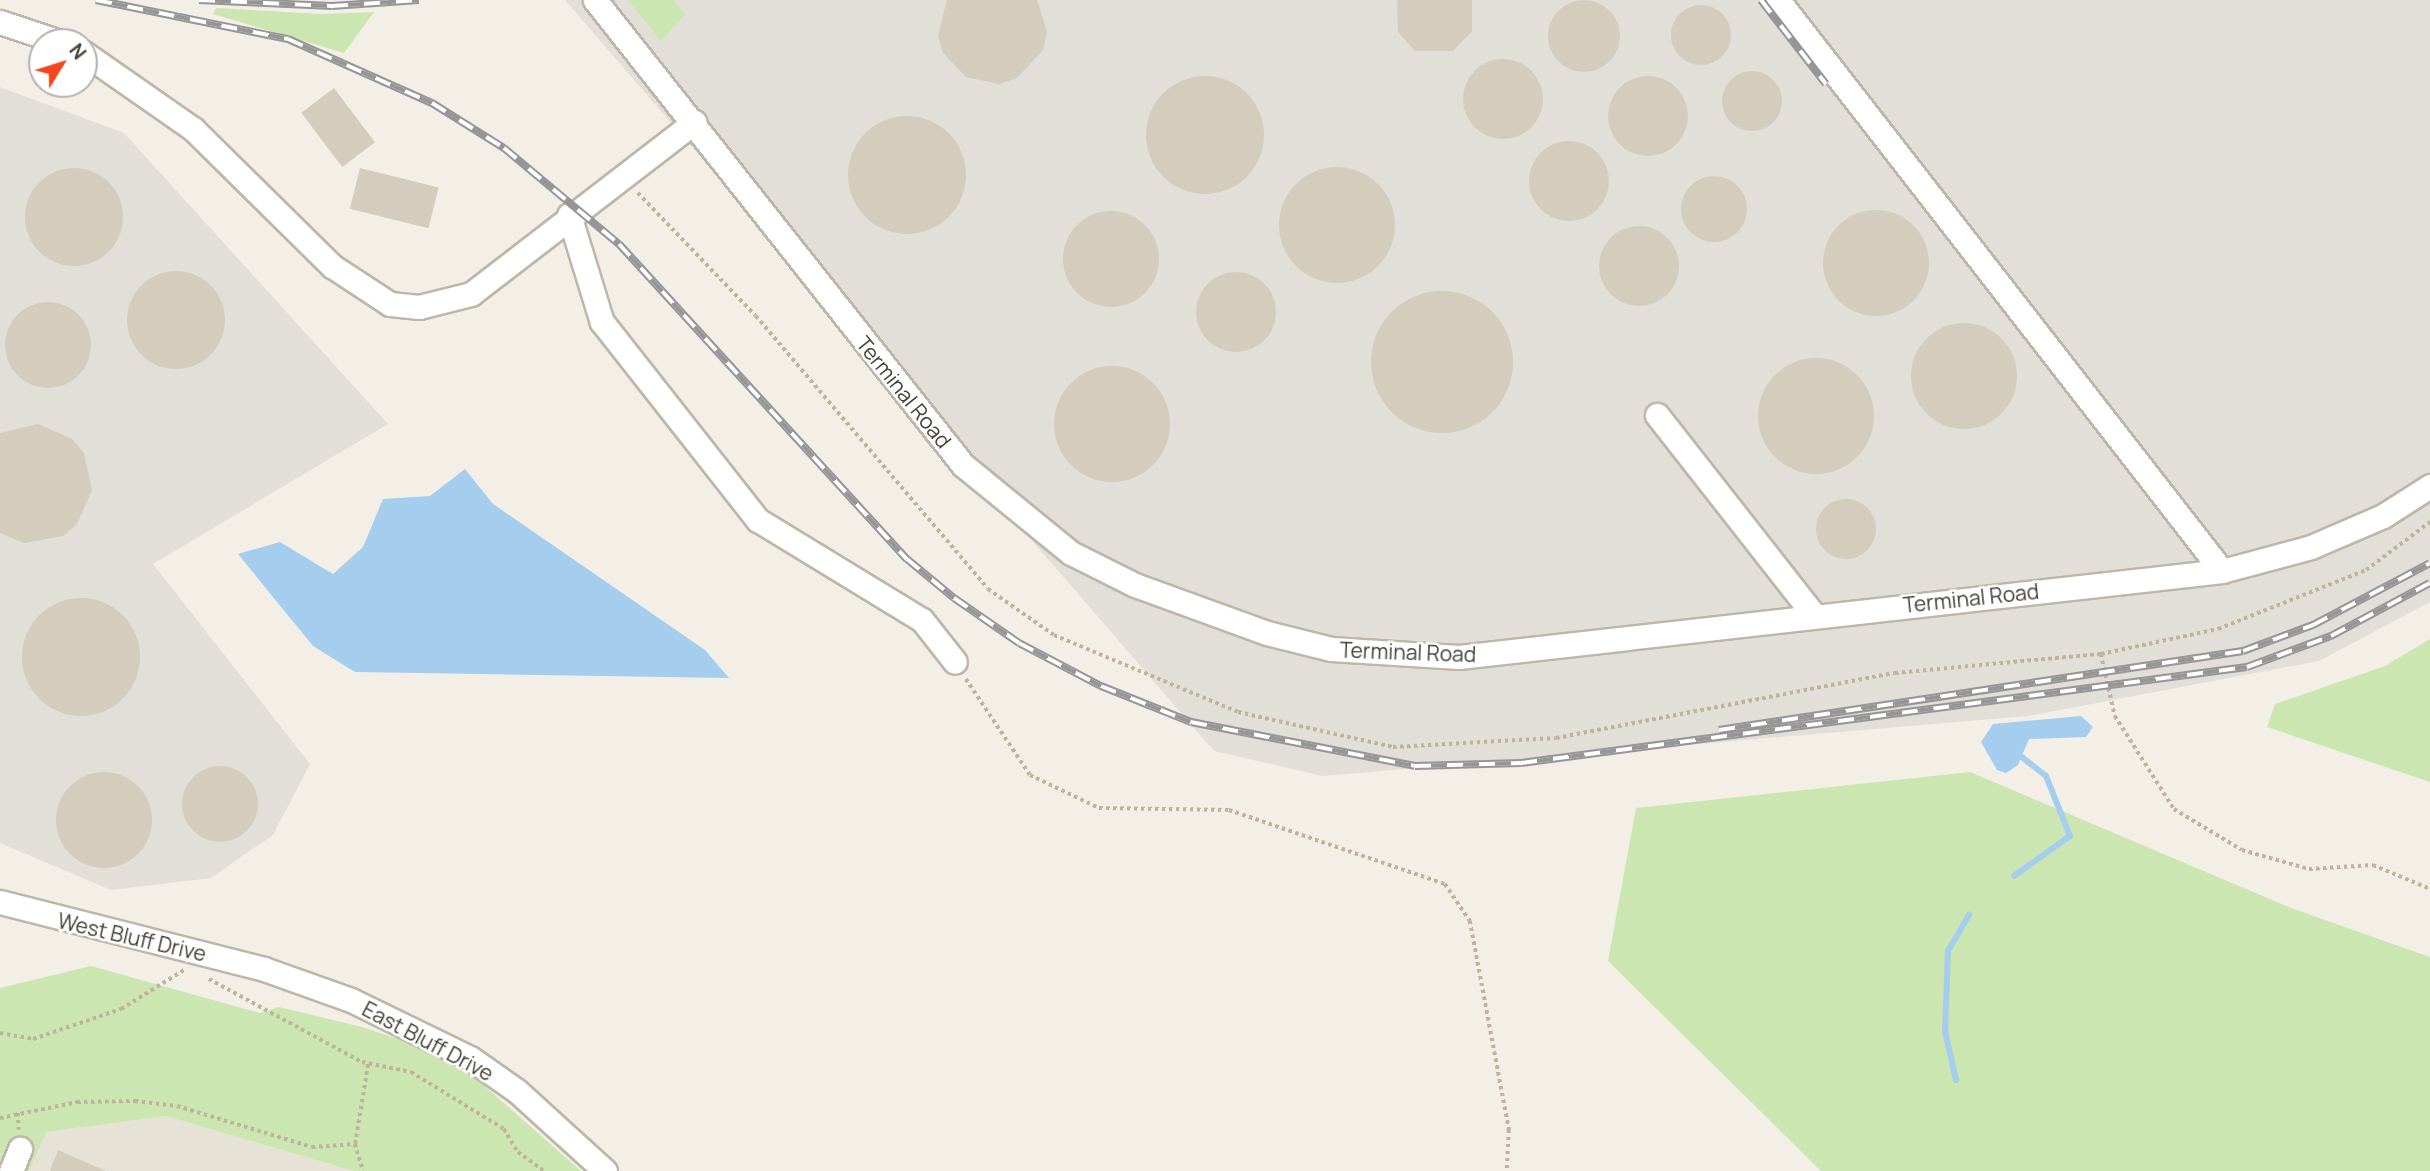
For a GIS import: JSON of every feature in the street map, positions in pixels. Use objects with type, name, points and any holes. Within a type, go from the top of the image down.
[{"type":"street","name":"Terminal Road","points":[[595,0],[963,465],[1071,553],[1135,585],[1267,633],[1388,655],[1528,651],[1814,615],[2222,571],[2311,547],[2383,516],[2430,486]]},
{"type":"street","points":[[1778,0],[2222,571]]},
{"type":"street","points":[[0,22],[28,31]]},
{"type":"street","points":[[98,63],[193,129],[332,266],[390,304],[419,307],[471,294],[569,215],[694,122]]},
{"type":"street","points":[[569,215],[602,322],[758,520],[922,620],[955,662]]},
{"type":"street","points":[[1657,415],[1814,615]]},
{"type":"street","name":"West Bluff Drive","points":[[0,902],[264,969]]},
{"type":"street","name":"East Bluff Drive","points":[[264,969],[351,1000],[470,1058],[517,1091],[605,1171]]},
{"type":"path","points":[[622,176],[756,316],[988,589],[1054,635],[1238,712],[1393,747],[1556,738],[1895,673],[2101,654],[2218,629],[2366,570],[2430,522]]},
{"type":"path","points":[[2101,654],[2115,716],[2174,809],[2242,850],[2309,869],[2374,865],[2430,889]]},
{"type":"path","points":[[955,662],[1030,775],[1099,808],[1229,810],[1446,884],[1471,921],[1509,1130],[1507,1171]]},
{"type":"path","points":[[0,1033],[33,1039],[121,1009],[193,970]]},
{"type":"path","points":[[203,974],[368,1063],[411,1072],[504,1129],[518,1152],[544,1171]]},
{"type":"path","points":[[363,1171],[355,1144],[368,1063]]},
{"type":"path","points":[[0,1118],[77,1102],[135,1101],[177,1106],[312,1147],[355,1144]]},
{"type":"shaded area","points":[[565,0],[2430,0],[2430,602],[2319,661],[2028,716],[1323,776],[1214,751]]},
{"type":"shaded area","points":[[0,87],[124,133],[388,424],[153,564],[310,764],[273,835],[211,878],[111,890],[0,843]]},
{"type":"shaded area","points":[[166,1116],[354,1171],[28,1171],[46,1132]]},
{"type":"green space","points":[[628,0],[673,0],[685,14],[661,41]]},
{"type":"green space","points":[[216,8],[322,14],[374,12],[344,53],[213,14]]},
{"type":"green space","points":[[2430,639],[2430,782],[2267,727],[2275,704],[2385,666]]},
{"type":"green space","points":[[1970,772],[2291,908],[2430,957],[2430,1171],[1821,1171],[1608,961],[1636,808]]},
{"type":"green space","points":[[91,966],[260,1013],[279,1007],[362,1027],[426,1048],[480,1082],[581,1171],[354,1171],[166,1116],[46,1132],[29,1171],[0,1171],[0,988]]},
{"type":"water","points":[[465,469],[493,504],[705,650],[729,678],[355,672],[313,646],[238,554],[280,542],[333,574],[363,547],[383,499],[430,496]]},
{"type":"water","points":[[2081,716],[2093,727],[2086,737],[2029,739],[2018,765],[2006,773],[1997,770],[1981,742],[1993,724]]},
{"type":"building","points":[[947,0],[1037,0],[1047,32],[1043,50],[1017,78],[999,84],[966,77],[943,53],[938,36]]},
{"type":"building","points":[[1397,0],[1472,0],[1472,31],[1453,51],[1415,51],[1398,32]]},
{"type":"building","points":[[1591,0],[1610,10],[1618,22],[1618,50],[1610,62],[1598,70],[1577,72],[1558,62],[1550,50],[1548,29],[1558,10],[1570,2]]},
{"type":"building","points":[[1701,5],[1718,10],[1726,18],[1731,35],[1726,52],[1718,60],[1701,65],[1684,60],[1676,52],[1671,35],[1676,18],[1684,10]]},
{"type":"building","points":[[1495,59],[1511,59],[1532,70],[1543,91],[1543,107],[1532,128],[1511,139],[1495,139],[1481,133],[1469,121],[1463,107],[1463,91],[1469,77],[1481,65]]},
{"type":"building","points":[[1752,71],[1769,76],[1777,84],[1782,101],[1777,118],[1769,126],[1752,131],[1735,126],[1727,118],[1722,101],[1727,84],[1735,76]]},
{"type":"building","points":[[1205,76],[1238,86],[1254,102],[1264,135],[1254,168],[1238,184],[1205,194],[1172,184],[1156,168],[1146,135],[1156,102],[1172,86]]},
{"type":"building","points":[[1640,76],[1656,76],[1677,87],[1688,108],[1688,124],[1677,145],[1656,156],[1640,156],[1626,150],[1614,138],[1608,124],[1608,108],[1614,94],[1626,82]]},
{"type":"building","points":[[334,88],[375,142],[342,167],[301,113]]},
{"type":"building","points":[[907,116],[940,126],[956,142],[966,175],[956,208],[940,224],[907,234],[874,224],[858,208],[848,175],[858,142],[874,126]]},
{"type":"building","points":[[1561,141],[1577,141],[1598,152],[1609,173],[1609,189],[1598,210],[1577,221],[1561,221],[1547,215],[1535,203],[1529,189],[1529,173],[1535,159],[1547,147]]},
{"type":"building","points":[[1337,167],[1359,171],[1378,184],[1391,203],[1395,225],[1391,247],[1378,266],[1359,279],[1337,283],[1315,279],[1296,266],[1283,247],[1279,225],[1283,203],[1296,184],[1315,171]]},
{"type":"building","points":[[74,168],[93,172],[108,183],[119,198],[123,217],[119,236],[108,251],[93,262],[74,266],[55,262],[40,251],[29,236],[25,217],[29,198],[40,183],[55,172]]},
{"type":"building","points":[[360,168],[439,188],[428,228],[350,209]]},
{"type":"building","points":[[1720,176],[1738,185],[1745,196],[1745,222],[1738,233],[1727,240],[1708,242],[1690,233],[1683,222],[1681,203],[1690,185],[1701,178]]},
{"type":"building","points":[[1876,210],[1896,214],[1913,226],[1925,243],[1929,263],[1925,283],[1913,300],[1896,312],[1876,316],[1856,312],[1839,300],[1827,283],[1823,263],[1827,243],[1839,226],[1856,214]]},
{"type":"building","points":[[1111,211],[1129,215],[1145,225],[1155,241],[1159,259],[1155,277],[1145,293],[1129,303],[1111,307],[1093,303],[1077,293],[1067,277],[1063,259],[1067,241],[1077,225],[1093,215]]},
{"type":"building","points":[[1631,226],[1647,226],[1668,237],[1679,258],[1679,274],[1668,295],[1647,306],[1631,306],[1617,300],[1605,288],[1599,274],[1599,258],[1605,244],[1617,232]]},
{"type":"building","points":[[176,271],[195,275],[210,286],[221,301],[225,320],[221,339],[210,354],[195,365],[176,369],[157,365],[142,354],[131,339],[127,320],[131,301],[142,286],[157,275]]},
{"type":"building","points":[[1228,272],[1244,272],[1265,283],[1276,304],[1276,320],[1265,341],[1244,352],[1228,352],[1214,346],[1202,334],[1196,320],[1196,304],[1202,290],[1214,278]]},
{"type":"building","points":[[1442,291],[1469,296],[1492,312],[1508,335],[1513,362],[1508,389],[1492,412],[1469,428],[1442,433],[1415,428],[1392,412],[1376,389],[1371,362],[1376,335],[1392,312],[1415,296]]},
{"type":"building","points":[[48,302],[64,306],[78,315],[87,329],[91,345],[87,361],[78,375],[64,384],[48,388],[32,384],[18,375],[9,361],[5,345],[9,329],[18,315],[32,306]]},
{"type":"building","points":[[1964,323],[1984,327],[2001,339],[2013,356],[2017,376],[2013,396],[2001,413],[1984,425],[1964,429],[1944,425],[1927,413],[1915,396],[1911,376],[1915,356],[1927,339],[1944,327]]},
{"type":"building","points":[[1816,358],[1838,362],[1857,375],[1870,394],[1874,416],[1870,438],[1857,457],[1838,470],[1816,474],[1794,470],[1775,457],[1762,438],[1758,416],[1762,394],[1775,375],[1794,362]]},
{"type":"building","points":[[1112,366],[1134,370],[1153,383],[1166,402],[1170,424],[1166,446],[1153,465],[1134,478],[1112,482],[1090,478],[1071,465],[1058,446],[1054,424],[1058,402],[1071,383],[1090,370]]},
{"type":"building","points":[[38,424],[72,439],[84,453],[92,490],[77,524],[63,536],[24,543],[0,533],[0,433]]},
{"type":"building","points":[[1846,499],[1863,504],[1871,512],[1876,529],[1871,546],[1863,554],[1846,559],[1829,554],[1821,546],[1816,529],[1821,512],[1829,504]]},
{"type":"building","points":[[81,598],[104,602],[123,615],[136,634],[140,657],[136,680],[123,699],[104,712],[81,716],[58,712],[39,699],[26,680],[22,657],[26,634],[39,615],[58,602]]},
{"type":"building","points":[[220,766],[234,769],[247,777],[255,790],[258,804],[255,818],[247,831],[234,839],[220,842],[206,839],[193,831],[185,818],[182,804],[185,790],[193,777],[206,769]]},
{"type":"building","points":[[104,772],[122,776],[138,786],[148,802],[152,820],[148,838],[138,854],[122,864],[104,868],[86,864],[70,854],[60,838],[56,820],[60,802],[70,786],[86,776]]},
{"type":"building","points":[[58,1150],[106,1171],[50,1171]]},
{"type":"waterway","points":[[2014,876],[2070,836],[2046,776],[2022,757]]},
{"type":"waterway","points":[[1956,1080],[1945,1031],[1948,951],[1969,915]]},
{"type":"railway","points":[[96,0],[288,39],[432,103],[504,148],[619,244],[907,559],[954,598],[1019,643],[1101,686],[1191,722],[1415,766],[1521,763],[2247,667],[2331,636],[2430,583]]},
{"type":"railway","points":[[199,0],[332,6],[419,0]]},
{"type":"railway","points":[[1761,0],[1826,84]]},
{"type":"railway","points":[[1719,730],[2243,651],[2313,625],[2430,563]]}]
